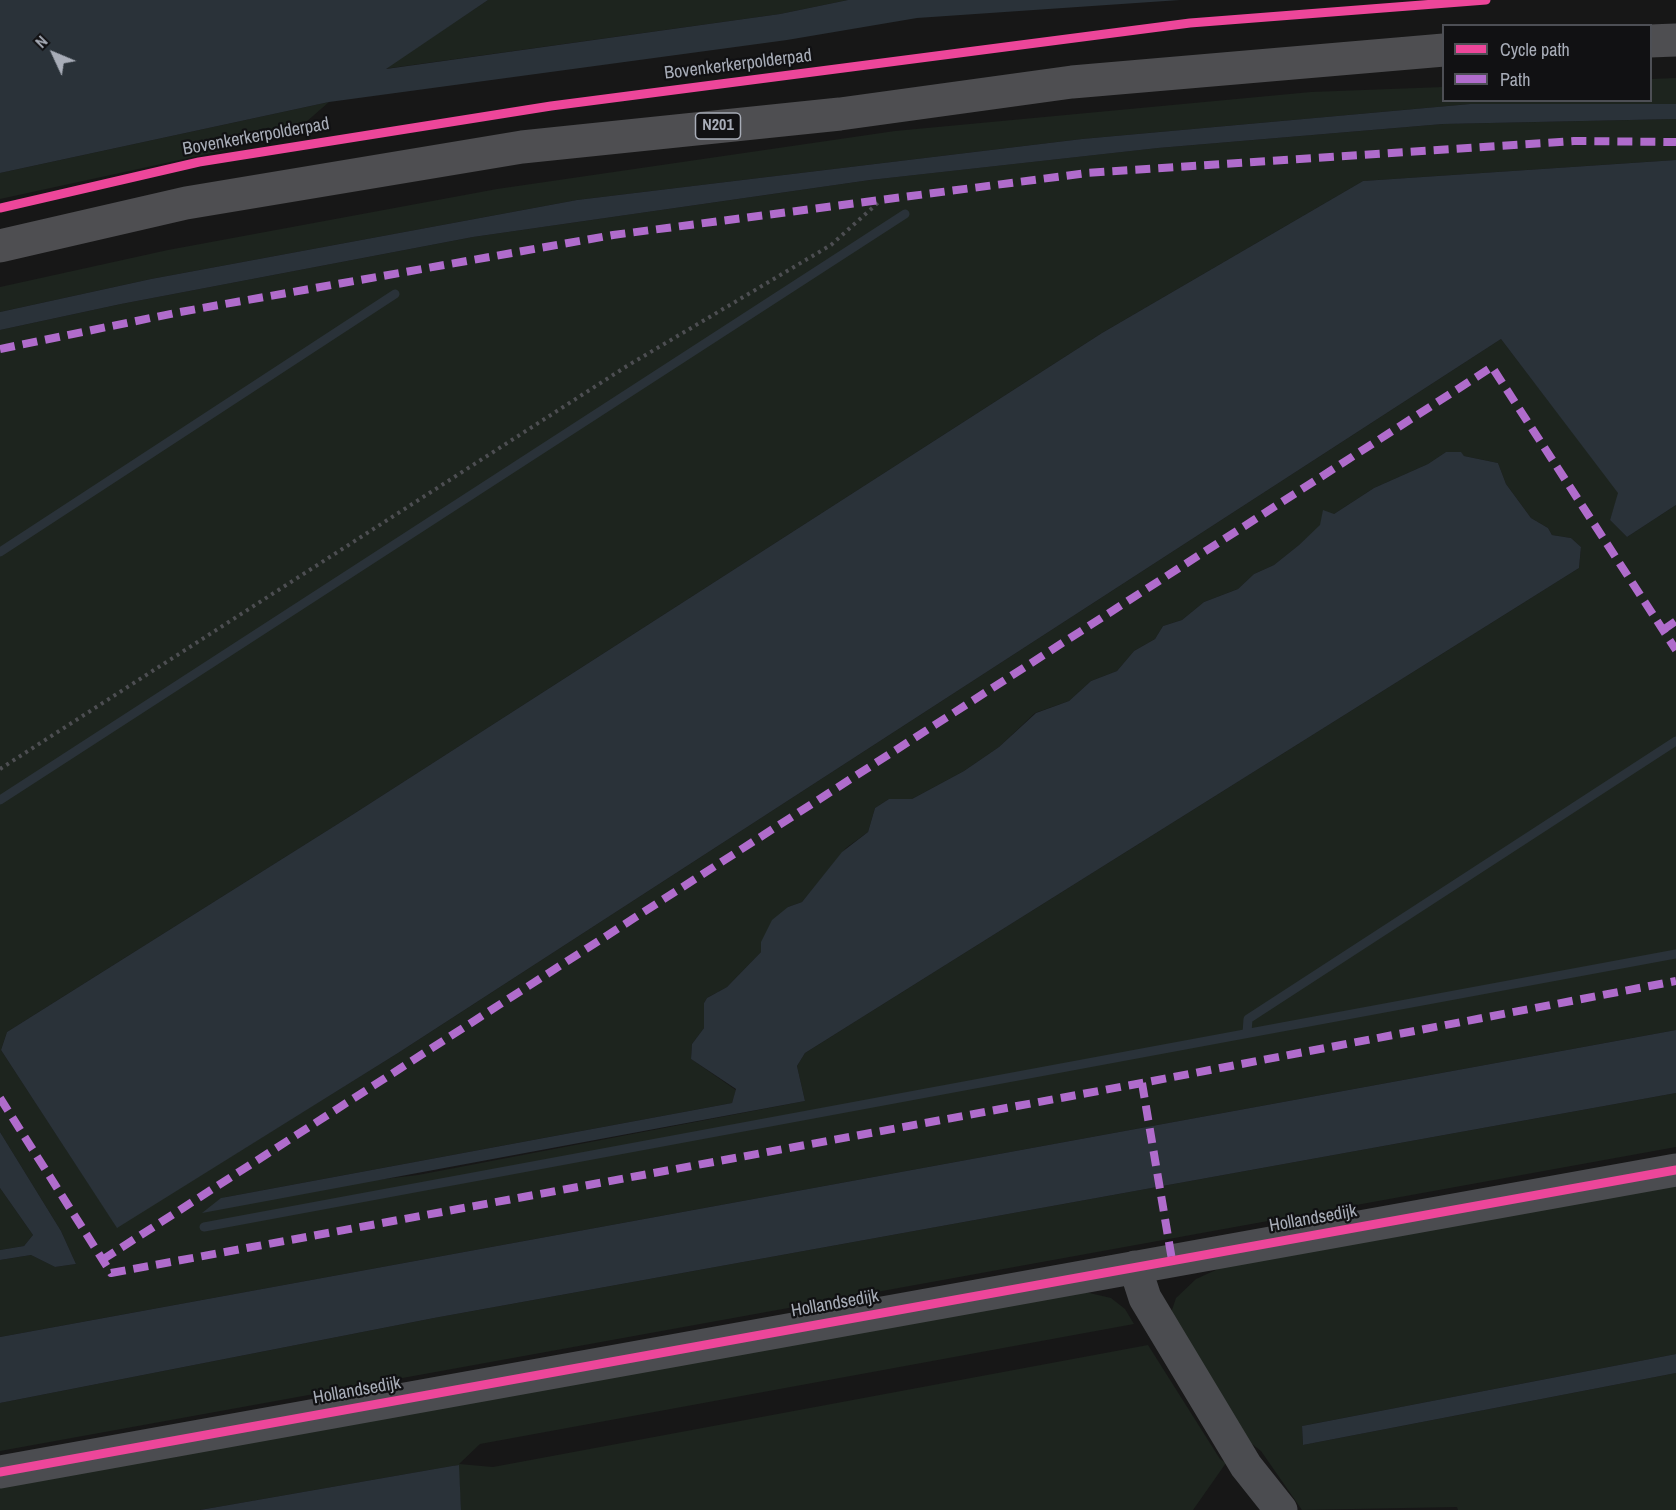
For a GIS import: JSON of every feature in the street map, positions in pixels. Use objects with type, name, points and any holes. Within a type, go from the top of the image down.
[{"type":"highway","points":[[1652,41],[1676,40]]},
{"type":"highway","name":"N201","points":[[0,246],[186,203],[522,147],[840,114],[1072,82],[1442,50]]},
{"type":"street","name":"Hollandsedijk","points":[[0,1472],[1676,1170]]},
{"type":"street","points":[[1135,1267],[1146,1298],[1246,1466],[1281,1510]]},
{"type":"path","points":[[0,770],[627,366],[831,245],[881,200]]},
{"type":"shaded area","points":[[0,0],[488,0],[386,69],[780,14],[848,0],[1180,0],[917,18],[787,40],[329,102],[0,173]]},
{"type":"shaded area","points":[[488,0],[848,0],[780,14],[384,69]]},
{"type":"shaded area","points":[[1676,78],[1676,104],[1470,104],[1082,139],[577,200],[151,279],[0,312],[0,287],[168,250],[497,189],[895,131],[1311,92],[1442,87],[1442,102],[1652,102],[1652,79]]},
{"type":"shaded area","points":[[329,102],[290,136],[0,199],[0,173]]},
{"type":"shaded area","points":[[1470,104],[1676,104],[1676,119],[1443,124],[1158,148],[870,180],[473,237],[121,304],[0,330],[0,312],[151,279],[577,200],[1082,139]]},
{"type":"shaded area","points":[[1676,119],[1676,160],[1363,181],[1102,333],[352,815],[7,1032],[1,1050],[117,1227],[398,1053],[1501,339],[1619,493],[1610,520],[1627,537],[1676,505],[1676,1030],[0,1337],[0,1260],[31,1255],[55,1267],[76,1264],[61,1231],[0,1132],[0,330],[121,304],[473,237],[870,180],[1158,148],[1443,124]],"holes":[[[1446,452],[1460,452],[1464,456],[1498,463],[1506,484],[1531,518],[1548,528],[1552,535],[1571,538],[1581,547],[1579,568],[805,1053],[797,1066],[805,1101],[418,1175],[221,1198],[732,1103],[736,1090],[691,1059],[692,1044],[704,1028],[704,1003],[707,998],[727,987],[761,952],[788,907],[802,902],[846,848],[868,832],[875,808],[889,799],[912,799],[964,771],[999,747],[1035,713],[1069,701],[1091,681],[1117,671],[1134,651],[1155,639],[1163,626],[1182,620],[1204,602],[1238,589],[1254,574],[1274,565],[1334,514],[1374,488],[1428,464]]]},
{"type":"shaded area","points":[[1676,160],[1676,505],[1627,537],[1610,520],[1618,493],[1501,339],[398,1053],[117,1228],[1,1050],[7,1032],[352,815],[1102,333],[1363,181]]},
{"type":"shaded area","points":[[1446,452],[1461,452],[1464,456],[1498,463],[1506,484],[1531,518],[1548,528],[1552,535],[1571,538],[1581,547],[1579,568],[805,1053],[797,1066],[805,1101],[202,1213],[221,1198],[732,1103],[736,1089],[691,1059],[692,1044],[704,1028],[704,1003],[707,998],[727,987],[761,952],[761,942],[772,920],[788,907],[802,902],[842,852],[868,832],[875,808],[889,799],[912,799],[964,771],[999,747],[1036,713],[1069,701],[1091,681],[1117,671],[1134,651],[1155,639],[1163,626],[1182,620],[1204,602],[1238,589],[1254,574],[1274,565],[1320,525],[1323,510],[1334,514],[1374,488],[1428,464]]},
{"type":"shaded area","points":[[1676,1030],[1676,1093],[434,1318],[0,1403],[0,1337]]},
{"type":"shaded area","points":[[1676,1093],[1676,1147],[0,1451],[0,1403],[434,1318]]},
{"type":"shaded area","points":[[0,1132],[61,1231],[76,1264],[55,1267],[31,1255],[0,1260],[0,1250],[24,1246],[33,1235],[0,1188]]},
{"type":"shaded area","points":[[1676,1182],[1676,1354],[1302,1426],[1303,1445],[1676,1373],[1676,1510],[1458,1510],[1457,1507],[1302,1510],[1261,1451],[1243,1437],[1170,1316],[1176,1298],[1196,1279],[1227,1265]]},
{"type":"shaded area","points":[[0,1188],[33,1235],[24,1246],[0,1250]]},
{"type":"shaded area","points":[[1081,1291],[1111,1298],[1125,1309],[1134,1324],[480,1444],[459,1464],[493,1467],[1148,1345],[1220,1459],[1226,1463],[1193,1510],[461,1510],[458,1465],[200,1510],[0,1510],[0,1486]]},
{"type":"shaded area","points":[[1676,1354],[1676,1373],[1303,1445],[1302,1426]]},
{"type":"shaded area","points":[[459,1465],[461,1510],[200,1510],[452,1466]]},
{"type":"waterway","points":[[0,800],[905,214]]},
{"type":"waterway","points":[[0,552],[395,294]]},
{"type":"waterway","points":[[1247,1033],[1248,1019],[1676,741]]},
{"type":"waterway","points":[[204,1227],[1676,954]]},
{"type":"marked path","points":[[0,349],[180,312],[613,235],[1087,173],[1574,141],[1676,142]]},
{"type":"marked path","points":[[102,1260],[1492,367],[1676,650]]},
{"type":"marked path","points":[[1663,630],[1676,621]]},
{"type":"marked path","points":[[0,1098],[111,1273],[1142,1083],[1676,981]]},
{"type":"marked path","points":[[1142,1083],[1172,1260]]},
{"type":"cycle path","name":"Bovenkerkerpolderpad","points":[[0,208],[199,162],[551,106],[1190,23],[1486,0]]},
{"type":"cycle path","points":[[0,1472],[1676,1170]]}]
